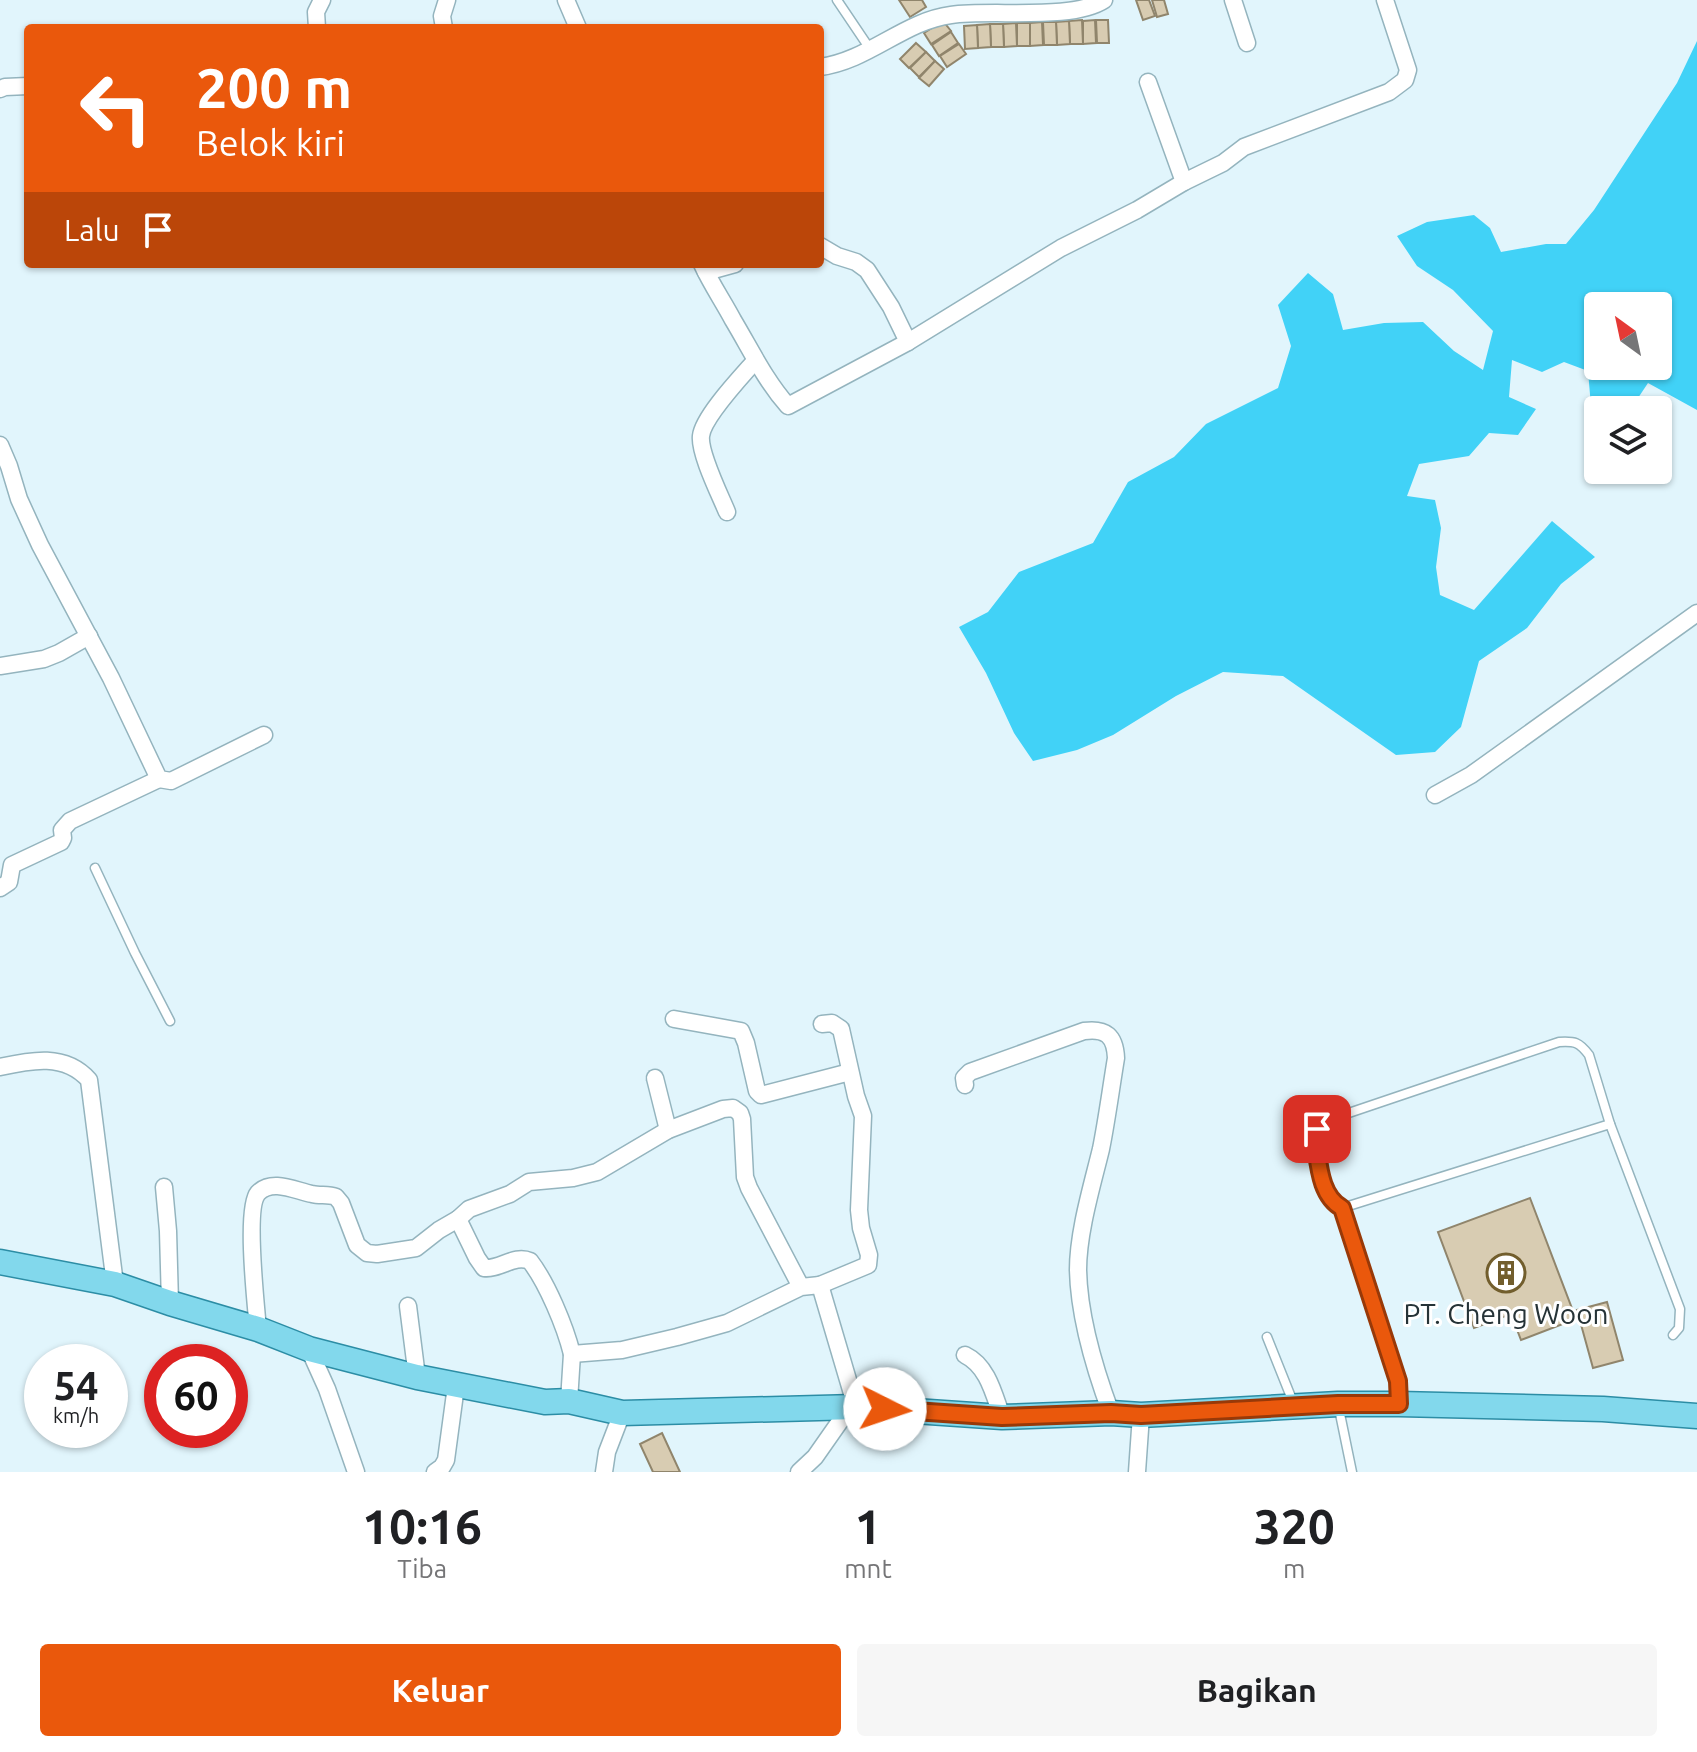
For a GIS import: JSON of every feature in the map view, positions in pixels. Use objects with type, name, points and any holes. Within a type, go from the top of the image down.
[{"type":"main road","points":[[0,1262],[115,1284],[258,1329],[309,1349],[417,1377],[545,1402],[569,1401],[622,1413],[853,1407],[1002,1417],[1111,1413],[1141,1415],[1338,1404],[1399,1404],[1603,1409],[1697,1416]]},
{"type":"street","points":[[317,24],[316,12],[322,0]]},
{"type":"street","points":[[443,24],[442,16],[447,0]]},
{"type":"street","points":[[566,0],[572,24]]},
{"type":"street","points":[[824,66],[847,60],[926,21],[948,15],[1067,11],[1104,0]]},
{"type":"street","points":[[1233,0],[1247,43]]},
{"type":"street","points":[[704,268],[755,361],[788,406],[908,342],[1061,248],[1223,163],[1244,147],[1389,92],[1405,80],[1408,70],[1385,0]]},
{"type":"street","points":[[1148,82],[1184,182]]},
{"type":"street","points":[[0,89],[24,86]]},
{"type":"street","points":[[824,248],[867,270],[891,307],[908,342]]},
{"type":"street","points":[[727,512],[700,439],[704,424],[755,361]]},
{"type":"street","points":[[0,445],[4,467],[40,545],[111,678],[159,779]]},
{"type":"street","points":[[1435,795],[1471,775],[1697,613]]},
{"type":"street","points":[[0,666],[44,659],[89,636]]},
{"type":"street","points":[[0,888],[9,882],[12,865],[61,842],[62,830],[70,821],[159,779],[171,781],[264,735]]},
{"type":"street","points":[[674,1019],[741,1031],[757,1091],[761,1095],[850,1072]]},
{"type":"street","points":[[572,1354],[622,1350],[727,1323],[801,1287],[820,1285],[868,1265],[869,1255],[859,1210],[863,1116],[841,1029],[836,1024],[822,1024]]},
{"type":"street","points":[[965,1085],[964,1078],[970,1072],[1084,1031],[1104,1032],[1115,1046],[1116,1058],[1102,1144],[1085,1217],[1078,1269],[1083,1311],[1111,1413]]},
{"type":"street","points":[[0,1067],[33,1060],[57,1061],[83,1073],[89,1080],[115,1284]]},
{"type":"street","points":[[655,1078],[668,1130]]},
{"type":"street","points":[[258,1329],[253,1208],[257,1194],[262,1190],[287,1187],[336,1197],[357,1245],[367,1253],[416,1248],[469,1209],[510,1194],[529,1182],[573,1178],[597,1172],[668,1130],[733,1108],[742,1119],[745,1177],[749,1188],[801,1287]]},
{"type":"street","points":[[164,1187],[170,1303]]},
{"type":"street","points":[[458,1219],[484,1268],[494,1268],[522,1258],[530,1261],[559,1316],[572,1354],[569,1401]]},
{"type":"street","points":[[799,1472],[815,1457],[853,1407],[820,1285]]},
{"type":"street","points":[[408,1306],[417,1377]]},
{"type":"street","points":[[309,1349],[327,1389],[356,1472]]},
{"type":"street","points":[[965,1355],[982,1368],[1002,1417]]},
{"type":"street","points":[[435,1472],[446,1460],[456,1386]]},
{"type":"street","points":[[604,1472],[607,1452],[622,1413]]},
{"type":"street","points":[[1137,1472],[1141,1415]]},
{"type":"lane","points":[[837,0],[870,50]]},
{"type":"lane","points":[[95,868],[170,1021]]},
{"type":"lane","points":[[1399,1404],[1398,1381],[1342,1208],[1328,1197],[1324,1189],[1314,1135],[1328,1120],[1559,1042],[1573,1041],[1589,1055],[1610,1124],[1680,1309],[1679,1328],[1673,1335]]},
{"type":"lane","points":[[1342,1208],[1610,1124]]},
{"type":"lane","points":[[1267,1337],[1295,1407]]},
{"type":"lane","points":[[1338,1404],[1352,1472]]},
{"type":"water","points":[[1697,41],[1697,410],[1648,383],[1639,396],[1590,396],[1589,380],[1672,380],[1672,292],[1584,292],[1584,370],[1564,362],[1542,372],[1512,360],[1509,397],[1536,409],[1518,435],[1489,433],[1469,456],[1419,464],[1407,496],[1435,500],[1441,528],[1436,567],[1440,595],[1474,610],[1552,521],[1595,557],[1561,584],[1527,628],[1479,661],[1461,727],[1435,752],[1396,755],[1283,676],[1223,672],[1176,696],[1113,735],[1077,750],[1033,761],[1014,733],[986,673],[959,627],[988,612],[1019,572],[1093,543],[1128,482],[1174,457],[1206,424],[1278,388],[1291,346],[1278,305],[1308,273],[1333,294],[1343,330],[1384,323],[1423,322],[1454,351],[1483,370],[1493,331],[1453,290],[1417,266],[1397,236],[1427,222],[1474,215],[1490,228],[1501,252],[1546,244],[1566,244],[1594,210],[1677,83]]},
{"type":"building","points":[[899,0],[922,0],[926,7],[910,17]]},
{"type":"building","points":[[1136,0],[1149,0],[1155,16],[1143,20]]},
{"type":"building","points":[[1152,0],[1164,0],[1168,14],[1157,17]]},
{"type":"building","points":[[1082,20],[1083,44],[1070,44],[1069,21]]},
{"type":"building","points":[[1095,20],[1096,43],[1083,44],[1083,21]]},
{"type":"building","points":[[1096,20],[1108,20],[1109,43],[1097,43]]},
{"type":"building","points":[[943,21],[951,31],[931,44],[924,33]]},
{"type":"building","points":[[1069,21],[1070,44],[1057,45],[1056,22]]},
{"type":"building","points":[[1042,22],[1043,45],[1030,46],[1030,23]]},
{"type":"building","points":[[1043,22],[1056,22],[1057,45],[1044,45]]},
{"type":"building","points":[[1016,23],[1017,46],[1004,47],[1003,24]]},
{"type":"building","points":[[1017,23],[1030,23],[1030,46],[1017,46]]},
{"type":"building","points":[[990,24],[1003,24],[1004,47],[991,47]]},
{"type":"building","points":[[990,24],[991,47],[978,48],[977,25]]},
{"type":"building","points":[[977,25],[978,48],[965,49],[964,26]]},
{"type":"building","points":[[951,32],[958,43],[939,56],[932,45]]},
{"type":"building","points":[[916,43],[926,52],[909,68],[900,59]]},
{"type":"building","points":[[959,44],[966,54],[947,67],[940,56]]},
{"type":"building","points":[[926,52],[935,61],[919,77],[910,68]]},
{"type":"building","points":[[935,61],[944,69],[929,86],[919,78]]},
{"type":"building","name":"PT. Cheng Woon","points":[[1530,1198],[1576,1319],[1521,1340],[1511,1314],[1474,1328],[1438,1232]]},
{"type":"building","points":[[1607,1302],[1623,1360],[1593,1368],[1577,1310]]},
{"type":"building","points":[[662,1433],[680,1472],[653,1472],[640,1444]]},
{"type":"place","name":"PT. Cheng Woon","points":[[1506,1273]]},
{"type":"route","points":[[885,1409],[1002,1417],[1111,1413],[1141,1415],[1338,1404],[1399,1404],[1398,1381],[1342,1208],[1328,1197],[1324,1189],[1314,1135],[1317,1129]]}]
